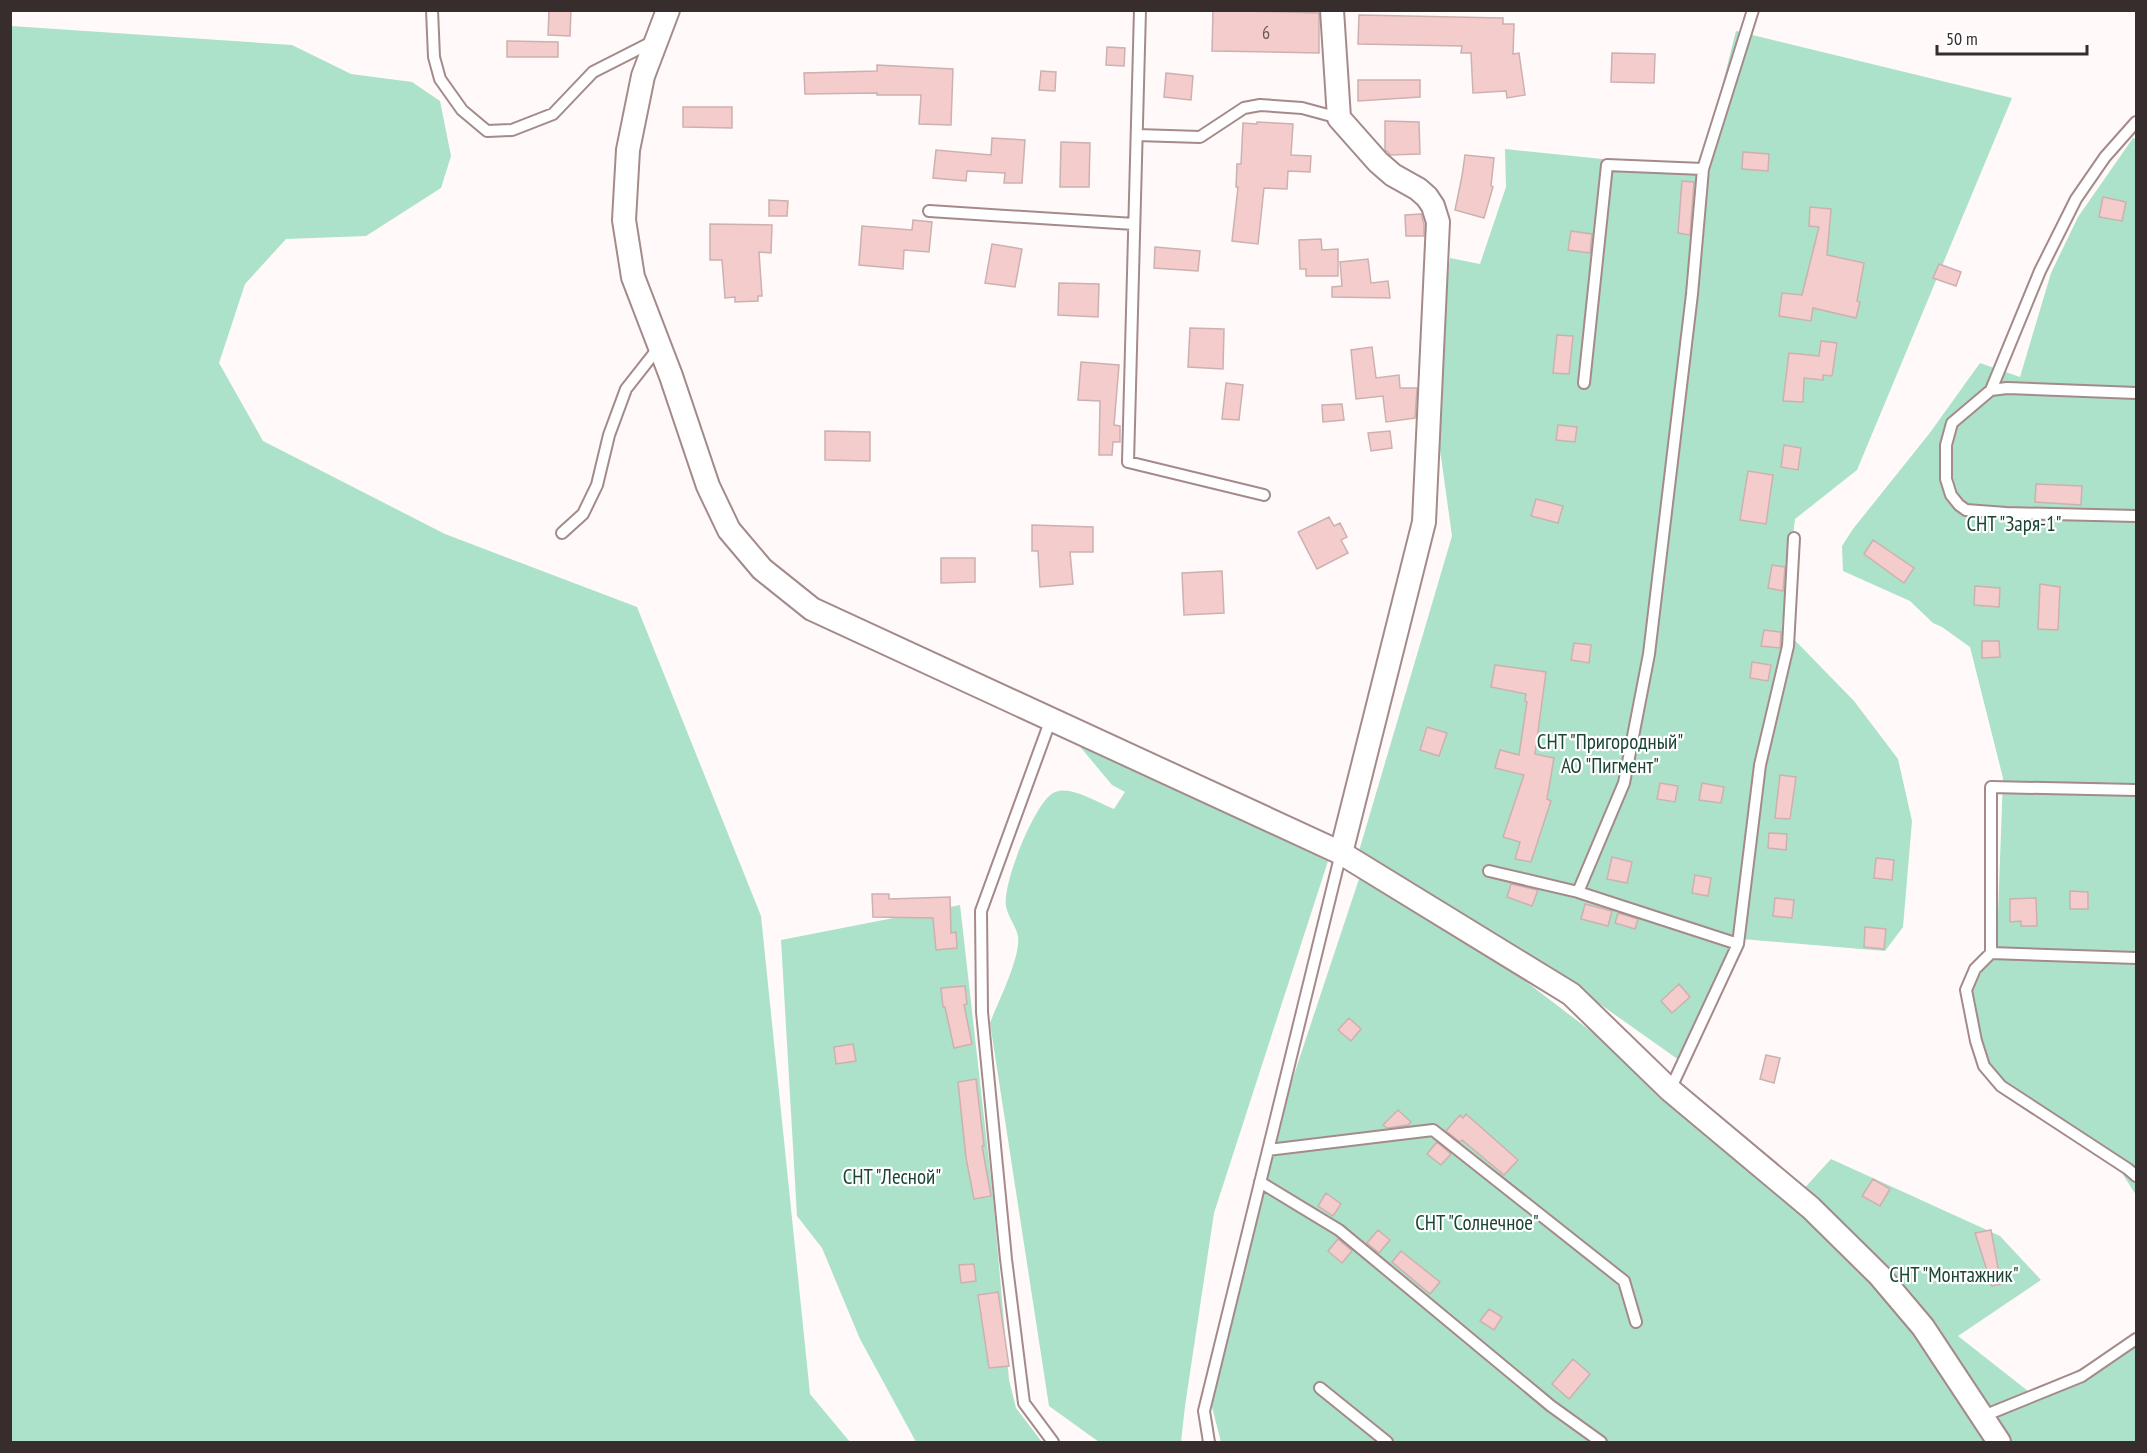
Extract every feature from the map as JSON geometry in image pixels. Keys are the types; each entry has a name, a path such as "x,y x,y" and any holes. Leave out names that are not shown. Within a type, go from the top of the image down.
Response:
{"street":[{"path":"668,10 643,76 628,150 624,220 633,277 708,486 729,530 762,569 812,609 1341,853 1571,994 1670,1090 1811,1208 1879,1275 1923,1327 1999,1443"},
{"path":"1332,10 1339,118 1378,162 1393,175 1418,189 1427,197 1433,206 1438,222 1424,522 1341,853"}],"lane":[{"path":"432,10 434,57 440,79 462,110 487,131 512,130 553,114 593,72 657,39"},
{"path":"1140,10 1128,462 1264,495"},
{"path":"1578,892 1624,783 1649,654 1692,294 1702,169 1753,10"},
{"path":"1137,135 1200,136 1244,108 1260,105 1302,108 1339,118"},
{"path":"2136,122 2105,157 2076,199 2040,271 1991,390 1952,423 1946,445 1946,479 1951,495 1966,510 2136,516"},
{"path":"1584,383 1607,165 1702,169"},
{"path":"928,211 1134,224"},
{"path":"562,533 583,514 597,485 609,435 626,389 660,347"},
{"path":"1991,390 2007,388 2136,393"},
{"path":"1670,1090 1738,944 1760,765 1788,646 1794,538"},
{"path":"1051,719 981,911 982,1012 1006,1259 1024,1403 1053,1443"},
{"path":"2136,790 1991,788 1991,953 1975,969 1966,990 1976,1041 1984,1066 2001,1086 2136,1176"},
{"path":"1209,1443 1204,1411 1341,853"},
{"path":"1489,871 1578,892 1738,944"},
{"path":"1991,953 2136,958"},
{"path":"1268,1150 1433,1130 1624,1281 1636,1322"},
{"path":"1260,1182 1339,1230 1551,1406 1601,1443"},
{"path":"1981,1417 2082,1376 2136,1339"},
{"path":"1320,1388 1387,1443"}],"green space":[{"path":"11,26 292,45 351,74 412,82 440,101 451,156 441,188 366,236 286,239 245,284 219,363 263,441 445,534 637,607 761,916 810,1394 850,1442 11,1442"},
{"name":"СНТ \"Пригородный\" АО \"Пигмент\"","path":"1736,31 2012,98 1857,470 1795,519 1782,627 1854,701 1898,759 1912,821 1903,927 1885,951 1742,939 1686,1065 1522,949 1359,851 1452,536 1436,421 1438,352 1450,258 1480,264 1506,187 1505,149 1701,169"},
{"name":"СНТ \"Заря-1\"","path":"2133,138 2136,139 2136,1195 2122,1173 1992,1085 1965,998 1997,942 2003,778 1970,647 1933,623 1910,601 1843,571 1842,546 1929,434 1980,363 2020,377 2051,273 2078,217"},
{"path":"1077,743 1328,861 1214,1213 1181,1442 1099,1442 1049,1406 990,1023 1013,967 1018,945 1017,932 1006,906 1009,880 1021,844 1038,810 1047,798 1061,790 1093,799 1114,809 1125,792 1112,785"},
{"name":"СНТ \"Солнечное\"","path":"1359,879 1516,974 1676,1096 1789,1205 1831,1159 2000,1236 2041,1280 1958,1336 2033,1395 2136,1337 2136,1442 1221,1442 1211,1403 1262,1171"},
{"name":"СНТ \"Лесной\"","path":"960,905 993,1197 1009,1380 1016,1408 1042,1442 916,1442 860,1339 822,1248 797,1216 781,940"}],"building":[{"path":"549,10 571,10 570,36 548,35"},
{"path":"1213,10 1319,13 1319,53 1212,51"},
{"path":"1359,15 1503,18 1503,24 1514,24 1513,54 1519,53 1525,95 1507,98 1506,91 1473,93 1471,53 1461,53 1462,46 1358,44"},
{"path":"507,41 558,42 558,57 507,57"},
{"path":"1107,47 1125,48 1124,66 1106,65"},
{"path":"1612,53 1655,54 1654,83 1611,82"},
{"path":"877,65 953,69 951,125 919,124 921,95 805,94 804,73 877,71"},
{"path":"1041,71 1056,72 1055,91 1039,90"},
{"path":"1166,73 1193,76 1191,100 1164,97"},
{"path":"1358,80 1420,80 1420,97 1358,101"},
{"path":"683,107 732,107 732,128 683,127"},
{"path":"1385,121 1419,122 1420,154 1390,155 1385,150"},
{"path":"1257,122 1293,124 1291,155 1311,156 1310,172 1288,171 1287,189 1264,188 1258,244 1232,241 1238,187 1236,187 1237,164 1241,164 1243,123 1257,124"},
{"path":"992,138 1025,140 1022,183 1004,183 1005,173 967,171 966,181 933,178 936,150 991,155"},
{"path":"1061,142 1090,143 1089,187 1060,187"},
{"path":"1743,152 1769,154 1768,171 1742,169"},
{"path":"1465,155 1494,158 1491,186 1493,187 1484,218 1455,210"},
{"path":"1682,181 1694,182 1690,235 1678,233"},
{"path":"2103,197 2126,202 2122,221 2099,217"},
{"path":"769,200 788,201 787,216 769,216"},
{"path":"1810,207 1831,209 1827,255 1864,263 1856,318 1813,308 1811,321 1779,316 1782,293 1802,295 1819,227 1809,226"},
{"path":"1421,214 1424,236 1406,236 1405,215"},
{"path":"913,220 932,222 929,252 904,250 903,269 859,265 862,226 912,230"},
{"path":"710,224 772,225 771,253 759,252 762,296 758,296 758,301 735,302 735,297 725,298 722,260 710,260"},
{"path":"1571,231 1592,234 1590,253 1568,250"},
{"path":"1321,239 1322,250 1338,249 1338,276 1306,276 1306,269 1300,269 1299,240"},
{"path":"992,244 1022,249 1015,287 985,283"},
{"path":"1155,247 1200,251 1198,271 1154,268"},
{"path":"1368,259 1371,283 1388,281 1390,298 1332,297 1332,287 1342,286 1340,262"},
{"path":"1939,264 1961,272 1956,286 1933,278"},
{"path":"1059,283 1099,284 1098,317 1058,315"},
{"path":"1190,328 1224,329 1223,369 1188,367"},
{"path":"1557,335 1573,336 1569,374 1553,373"},
{"path":"1821,341 1837,343 1832,376 1823,375 1823,380 1804,378 1803,402 1783,401 1789,353 1819,356"},
{"path":"1372,347 1376,378 1399,375 1400,388 1417,388 1415,418 1386,422 1383,396 1356,399 1351,350"},
{"path":"1081,362 1119,365 1114,425 1120,426 1120,442 1113,442 1112,455 1099,455 1100,401 1078,400"},
{"path":"1226,383 1243,385 1239,420 1222,419"},
{"path":"1342,404 1344,420 1323,422 1322,405"},
{"path":"1558,425 1577,427 1575,442 1556,440"},
{"path":"825,431 870,432 870,461 825,460"},
{"path":"1390,431 1392,448 1371,451 1368,433"},
{"path":"1784,445 1801,448 1798,470 1781,467"},
{"path":"1748,471 1773,475 1766,524 1740,520"},
{"path":"2036,484 2082,486 2081,505 2035,502"},
{"path":"1536,499 1563,506 1558,523 1531,516"},
{"path":"1329,517 1334,526 1340,523 1347,537 1341,540 1348,553 1317,569 1298,532"},
{"path":"1032,525 1093,527 1093,552 1070,552 1073,584 1040,587 1038,551 1032,551"},
{"path":"1873,540 1914,568 1904,583 1864,554"},
{"path":"941,558 975,558 975,582 941,583"},
{"path":"1772,565 1785,567 1783,591 1768,588"},
{"path":"1222,571 1224,613 1184,615 1182,573"},
{"path":"2040,584 2060,587 2058,630 2038,629"},
{"path":"1975,586 2000,588 1999,607 1974,605"},
{"path":"1764,630 1781,632 1780,648 1761,646"},
{"path":"1982,641 1999,641 2000,657 1982,658"},
{"path":"1574,643 1591,645 1589,663 1571,660"},
{"path":"1752,662 1771,665 1768,681 1750,678"},
{"path":"1495,665 1546,672 1535,754 1554,758 1547,799 1551,801 1531,862 1515,859 1520,842 1503,837 1524,775 1495,768 1500,750 1519,755 1527,702 1525,701 1526,694 1491,687"},
{"path":"1427,727 1447,733 1439,756 1420,750"},
{"path":"1780,775 1796,777 1790,819 1775,818"},
{"path":"1660,783 1678,786 1675,802 1657,799"},
{"path":"1702,783 1724,787 1721,803 1699,800"},
{"path":"1769,833 1787,834 1786,850 1768,848"},
{"path":"1612,857 1632,862 1627,883 1607,879"},
{"path":"1876,858 1894,860 1892,880 1874,878"},
{"path":"1695,875 1711,878 1708,896 1692,893"},
{"path":"1511,884 1538,890 1532,906 1507,897"},
{"path":"2070,891 2088,892 2088,909 2070,909"},
{"path":"872,894 889,894 889,899 950,897 951,933 956,932 957,948 936,950 933,918 873,917"},
{"path":"1775,898 1794,900 1792,918 1773,916"},
{"path":"2036,898 2037,926 2021,926 2021,921 2010,922 2010,899"},
{"path":"1585,904 1612,911 1608,926 1581,919"},
{"path":"1618,913 1638,919 1635,929 1615,923"},
{"path":"1865,927 1886,929 1884,949 1864,947"},
{"path":"1679,984 1690,997 1672,1013 1661,1001"},
{"path":"965,986 967,1004 964,1005 972,1044 954,1048 945,1007 943,1007 941,988"},
{"path":"1349,1018 1361,1029 1351,1041 1338,1030"},
{"path":"853,1044 856,1061 836,1064 834,1047"},
{"path":"1766,1055 1780,1058 1774,1083 1760,1079"},
{"path":"976,1079 984,1146 982,1146 991,1196 974,1199 966,1158 958,1082"},
{"path":"1398,1110 1411,1122 1408,1125 1387,1128 1383,1125"},
{"path":"1466,1114 1518,1160 1504,1175 1462,1140 1460,1142 1446,1131 1460,1115 1463,1118"},
{"path":"1437,1142 1451,1154 1441,1165 1427,1154"},
{"path":"1873,1179 1890,1189 1880,1206 1862,1196"},
{"path":"1326,1193 1341,1204 1333,1216 1318,1206"},
{"path":"1378,1230 1390,1240 1379,1253 1367,1243"},
{"path":"1991,1230 2001,1284 1992,1286 1975,1233"},
{"path":"1338,1239 1352,1251 1342,1263 1328,1251"},
{"path":"1401,1251 1440,1282 1430,1294 1392,1262"},
{"path":"974,1264 976,1281 961,1283 959,1265"},
{"path":"998,1292 1009,1366 989,1368 978,1295"},
{"path":"1489,1309 1502,1317 1494,1330 1480,1321"},
{"path":"1573,1359 1590,1374 1569,1399 1552,1384"}],"park label":[{"name":"СНТ \"Монтажник\"","path":"1954,1274"}]}
